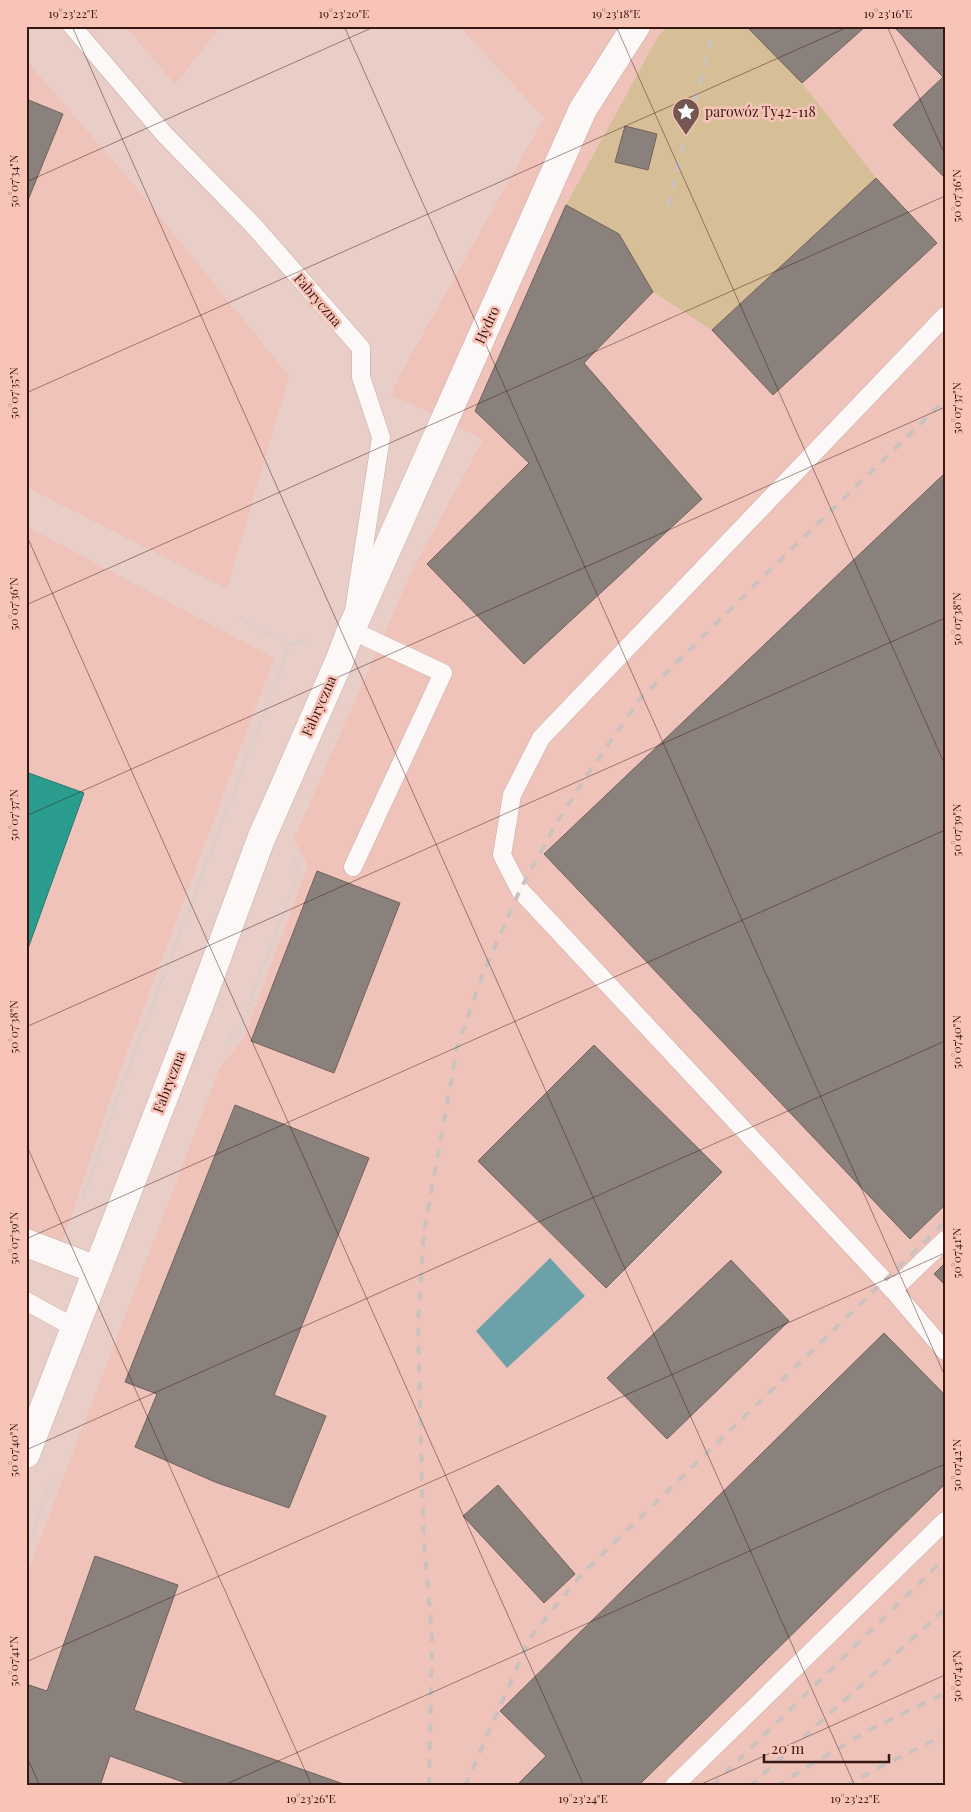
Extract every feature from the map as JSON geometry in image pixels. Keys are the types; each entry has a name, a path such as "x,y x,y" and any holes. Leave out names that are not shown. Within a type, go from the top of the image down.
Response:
{"street":[{"name":"Hydro","path":"351,630 583,109 636,26"},
{"name":"Fabryczna","path":"26,1454 197,1012 261,839 351,630"},
{"path":"26,1243 97,1270"}],"lane":[{"name":"Fabryczna","path":"72,26 165,135 253,225 362,348 361,377 381,437 351,630"},
{"path":"945,316 541,738 512,795 502,855 520,890 893,1290 945,1351"},
{"path":"351,630 443,673 353,866"},
{"path":"893,1290 945,1240"},
{"path":"26,1301 75,1328"},
{"path":"674,1786 945,1521"}],"path":[{"path":"240,618 290,644 351,630"},
{"path":"82,1201 117,1098 290,644"}],"shaded area":[{"path":"125,26 221,26 175,84"},
{"path":"459,26 945,26 945,1786 26,1786 26,1576 220,1067 243,1040 308,866 294,839 413,569 483,440 419,407 391,396 400,375 544,118"},
{"path":"668,26 746,26 802,83 876,178 712,330 653,292 619,234 566,205 659,35"},
{"path":"26,60 140,192 289,376 227,589 26,487"},
{"path":"26,526 274,658 113,1090 62,1243 26,1230"}],"water":[{"path":"550,1258 585,1296 507,1368 476,1331"}],"building: Szkoły":[{"path":"26,772 84,793 26,954"}],"building: Przemysł":[{"path":"746,26 866,26 802,83"},
{"path":"893,26 945,26 945,178 893,125 943,77"},
{"path":"26,99 63,114 26,205"},
{"path":"625,126 657,134 648,170 615,162"},
{"path":"876,178 937,243 773,395 712,330"},
{"path":"566,205 619,234 653,292 584,363 702,499 524,664 427,564 529,463 475,411"},
{"path":"945,473 945,1205 910,1239 544,854"},
{"path":"317,871 400,903 334,1073 251,1041"},
{"path":"594,1045 722,1172 606,1288 478,1161"},
{"path":"235,1105 369,1158 274,1395 326,1416 289,1508 215,1482 135,1447 157,1394 125,1382"},
{"path":"731,1260 789,1321 667,1439 607,1378"},
{"path":"945,1263 945,1285 934,1274"},
{"path":"884,1333 945,1395 945,1484 638,1786 516,1786 546,1756 500,1711"},
{"path":"498,1485 575,1574 544,1603 463,1516"},
{"path":"95,1556 178,1585 134,1710 349,1786 194,1786 110,1756 100,1786 26,1786 26,1684 47,1691"}],"railway":[{"path":"668,206 711,39"},
{"path":"429,1786 432,1639 423,1525 418,1323 424,1232 457,1048 484,971 520,890 557,822 595,763 640,699 945,400"},
{"path":"465,1786 530,1638 582,1574 945,1222"},
{"path":"712,1786 945,1558"},
{"path":"750,1786 945,1609"},
{"path":"776,1786 869,1730 945,1693"},
{"path":"846,1786 945,1735"}],"place":[{"name":"parowóz Ty42-118","path":"686,136"}]}
